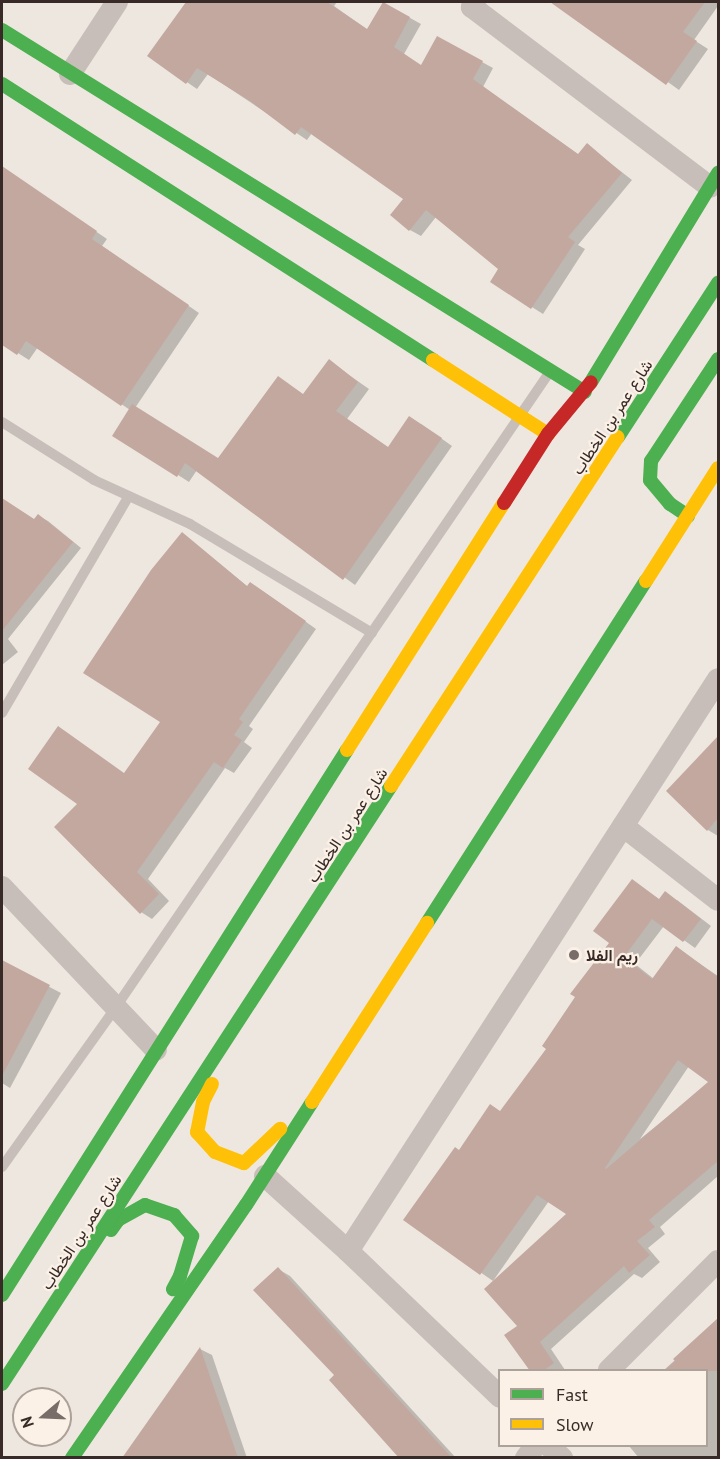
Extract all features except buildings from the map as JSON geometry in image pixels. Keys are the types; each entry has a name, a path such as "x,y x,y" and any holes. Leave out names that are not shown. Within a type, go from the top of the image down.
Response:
{"main road":[{"path":"2,30 585,392"},
{"path":"2,84 548,435"},
{"path":"2,1294 548,435 585,392 714,180"},
{"name":"شارع عمر بن الخطاب","path":"2,1384 718,283"},
{"path":"688,516 670,504 650,480 651,461 718,359"},
{"path":"72,1458 265,1176 718,468"},
{"path":"266,979 203,1102 197,1132 215,1152 244,1163 269,1143 365,1020"},
{"path":"24,1349 118,1220 145,1205 174,1215 192,1236 180,1275 118,1391"}],"street":[{"path":"70,74 117,2"},
{"path":"476,2 472,8 714,180"},
{"path":"348,1251 718,679"},
{"path":"623,826 718,900"},
{"path":"2,887 156,1050"},
{"path":"265,1176 348,1251 498,1395"},
{"path":"611,1369 718,1261"},
{"path":"550,1447 562,1458"}],"lane":[{"path":"2,1167 116,1007 551,370"},
{"path":"2,422 94,480 190,524 372,633"},
{"path":"2,713 129,496"}],"traffic: fast":[{"path":"2,30 585,392"},
{"path":"2,84 433,360"},
{"path":"591,382 718,173"},
{"path":"618,437 718,283"},
{"path":"688,516 670,504 650,480 651,461 718,359"},
{"path":"427,923 646,581"},
{"path":"2,1295 347,750"},
{"path":"2,1384 391,786"},
{"path":"72,1458 246,1205 312,1102"},
{"path":"111,1230 118,1220 145,1205 174,1215 192,1236 180,1276 173,1289"}],"traffic: slow":[{"path":"433,360 548,434"},
{"path":"391,786 618,437"},
{"path":"646,581 718,468"},
{"path":"347,750 504,503"},
{"path":"312,1102 427,923"},
{"path":"212,1084 203,1102 197,1132 215,1152 244,1163 280,1129"}],"traffic: jam":[{"path":"504,503 548,434 591,382"}],"place":[{"name":"ريم الفلا","path":"574,955"}]}
